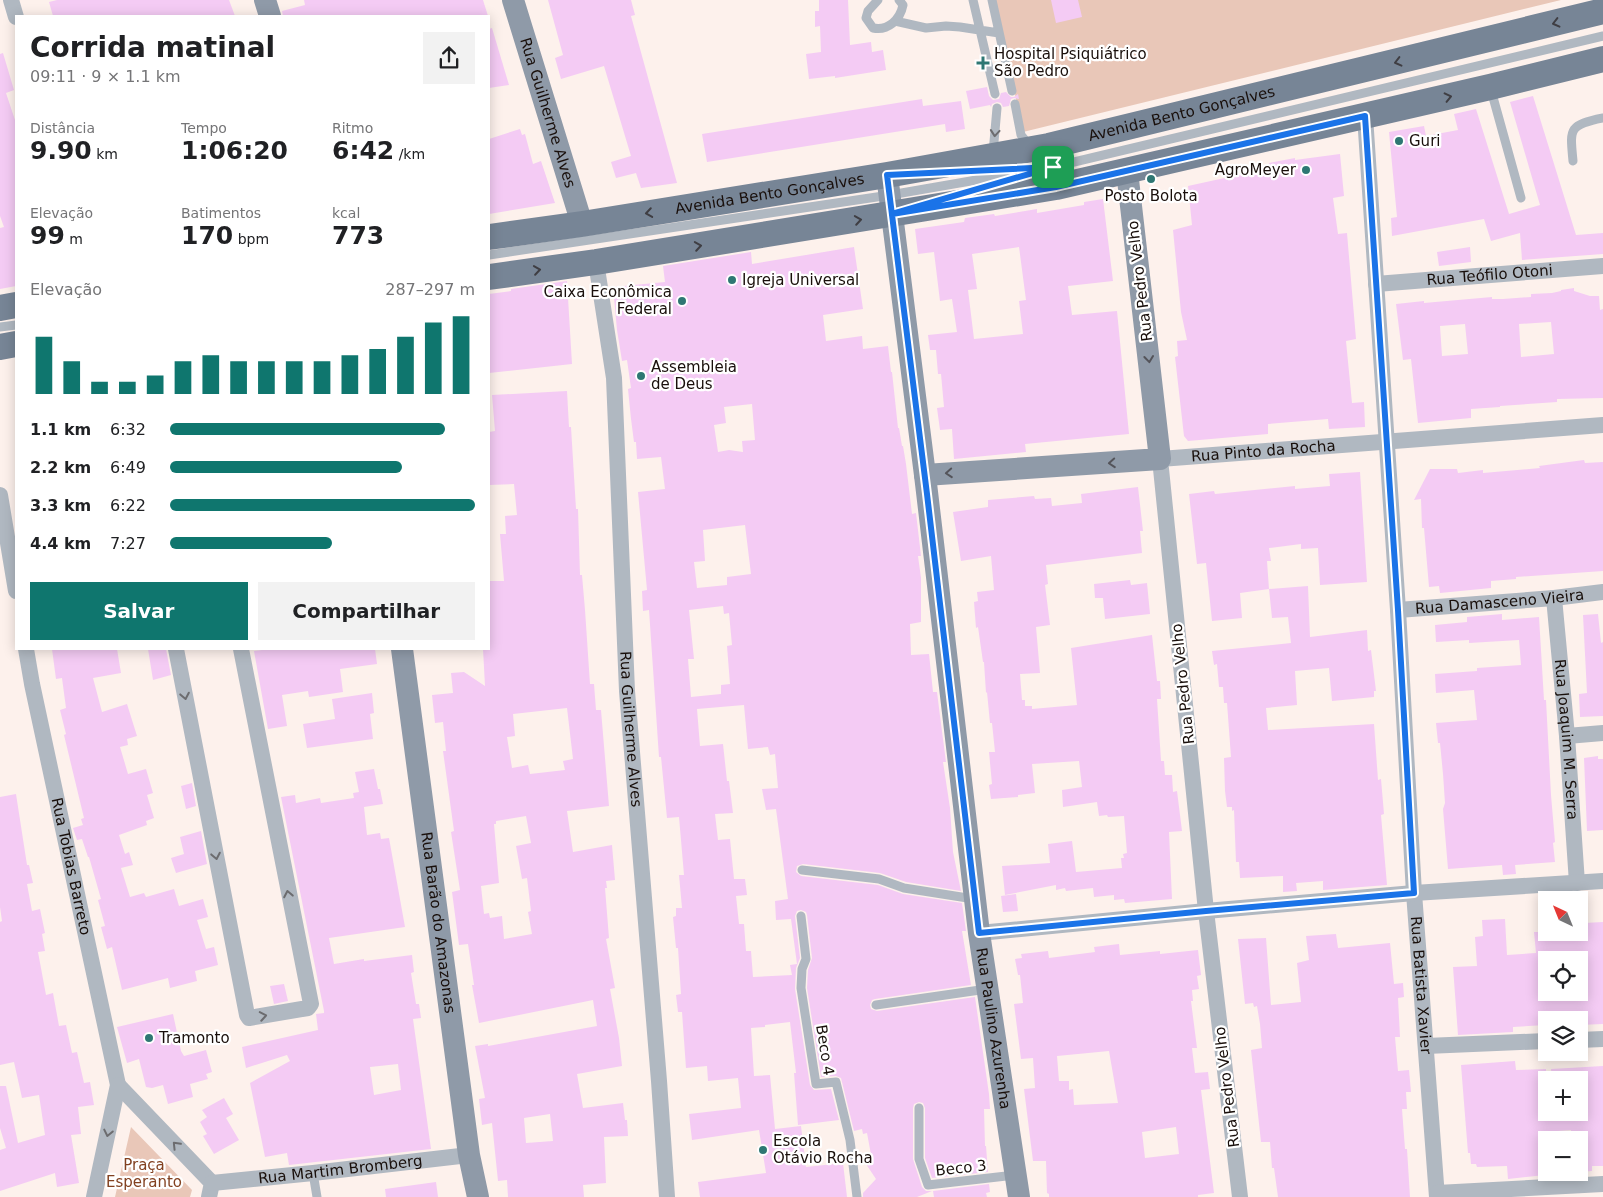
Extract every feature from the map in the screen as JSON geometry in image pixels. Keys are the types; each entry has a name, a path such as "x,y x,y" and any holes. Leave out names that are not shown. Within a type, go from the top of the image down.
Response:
{"main road":[{"name":"Avenida Bento Gonçalves","path":"490,277 596,262 890,195 993,157 1237,102 1603,11"},
{"name":"Avenida Bento Gonçalves","path":"490,237 582,224 890,195 1056,187 1490,87 1603,59"},
{"path":"0,308 15,305"},
{"path":"0,347 15,344"}],"street":[{"path":"11,0 15,15"},
{"path":"265,0 270,15"},
{"name":"Rua Guilherme Alves","path":"513,0 582,224"},
{"name":"Rua Batista Xavier","path":"1365,116 1398,610 1414,893 1437,1195"},
{"name":"Rua Pedro Velho","path":"1127,171 1160,460 1206,911 1240,1197"},
{"name":"Rua Paulino Azurenha","path":"890,195 979,933 1017,1186"},
{"name":"Rua Guilherme Alves","path":"596,262 614,378 627,690 659,1072 667,1197"},
{"name":"Rua Teófilo Otoni","path":"1376,284 1603,266"},
{"name":"Rua Pinto da Rocha","path":"925,475 1160,460 1603,425"},
{"path":"0,495 15,585"},
{"name":"Rua Damasceno Vieira","path":"1398,610 1554,598 1603,592"},
{"name":"Rua Joaquim M. Serra","path":"1554,598 1578,883"},
{"name":"Rua Tobias Barreto","path":"26,650 118,1085 94,1197"},
{"path":"176,650 249,1018 308,1008 311,1004 241,650"},
{"name":"Rua Barão do Amazonas","path":"402,650 469,1155 478,1197"},
{"path":"1567,736 1603,733"},
{"path":"979,933 1414,893 1603,881"},
{"path":"1588,1040 1603,1039"},
{"path":"1426,1046 1538,1041"},
{"path":"118,1085 210,1190"},
{"name":"Rua Martim Bromberg","path":"210,1190 313,1173 469,1155"},
{"path":"1437,1195 1603,1184"}],"lane":[{"path":"878,0 868,11 866,18 873,28 881,30 895,21 902,12 903,6 900,0"},
{"path":"973,0 995,91 1011,87 992,0"},
{"path":"895,21 926,28 946,26 999,33"},
{"path":"977,189 1053,167 1603,36"},
{"path":"1490,87 1521,198"},
{"path":"1015,104 1021,135 1032,149"},
{"path":"993,157 997,108"},
{"path":"1573,162 1570,136 1575,127 1586,121 1603,118"},
{"path":"965,172 1053,167"},
{"path":"490,255 890,195 1053,167"},
{"path":"890,195 955,172"},
{"path":"890,195 968,192"},
{"path":"0,327 15,324"},
{"path":"802,870 879,879 904,888 975,899"},
{"name":"Beco 4","path":"800,916 806,959 802,969 801,988 816,1084 836,1082 850,1140 857,1197"},
{"path":"876,1005 988,989"},
{"name":"Beco 3","path":"919,1108 919,1159 928,1185 1017,1186"},
{"path":"313,1173 318,1197"}],"green space":[{"path":"995,0 1561,0 1023,132"},
{"name":"Praça Esperanto","path":"131,1127 192,1190 190,1197 115,1197"}],"building":[{"path":"57,0 229,0 235,15 53,15 49,2"},
{"path":"304,0 483,0 488,15 283,15 282,11 305,5"},
{"path":"548,0 631,0 635,15 631,16 677,183 641,188 636,173 616,178 611,162 631,156 604,66 561,79 555,58 563,55"},
{"path":"819,0 848,0 850,45 871,42 872,52 883,50 886,70 835,78 835,76 809,79 806,54 821,52 820,26 815,27 815,11 819,11"},
{"path":"1051,0 1078,0 1082,17 1056,23"},
{"path":"492,28 509,85 490,88 490,29"},
{"path":"3,53 14,90 6,93 15,120 15,286 0,289 0,228 4,227 0,216 0,54"},
{"path":"987,87 989,96 993,100 999,99 1001,93 1006,92 1011,97 1018,94 1019,99 1011,99 1009,106 1003,107 1001,103 997,102 992,104 991,107 990,105 970,109 966,91"},
{"path":"1533,96 1576,235 1603,233 1603,254 1522,260 1520,233 1491,241 1484,219 1392,236 1391,218 1397,217 1389,132 1424,126 1426,136 1458,130 1454,114 1476,109 1509,214 1540,205 1510,102"},
{"path":"922,99 923,106 961,101 965,129 946,132 945,124 707,162 702,134"},
{"path":"520,129 522,135 525,134 533,164 541,161 555,203 490,214 490,139"},
{"path":"1340,154 1344,196 1333,198 1338,234 1347,233 1356,339 1346,341 1352,403 1364,402 1365,427 1329,429 1328,419 1268,424 1268,434 1188,441 1184,436 1175,357 1178,356 1177,341 1187,340 1181,312 1173,230 1192,225 1188,186 1270,168 1269,163 1295,158 1295,160"},
{"path":"1103,199 1113,281 1068,286 1072,315 1117,311 1129,434 1025,444 1026,452 954,459 952,429 940,430 937,408 944,407 941,374 938,374 936,350 930,350 928,335 957,332 952,299 940,301 934,252 918,254 915,229 964,222 965,218 994,214 995,216 1037,209 1037,213 1084,205 1084,202","holes":["1019,247 1026,300 1019,301 1023,334 974,339 968,290 977,289 972,254"]},
{"path":"854,247 863,309 823,315 826,341 862,336 863,349 888,346 898,428 906,464 912,514 916,513 921,556 918,556 921,578 921,622 910,624 911,655 929,654 933,692 937,692 946,762 943,762 950,808 953,852 961,891 906,882 880,873 803,864 797,866 796,872 801,876 878,885 903,894 962,903 966,931 962,931 971,985 875,999 872,1000 870,1005 871,1009 877,1011 975,997 989,1094 990,1109 984,1109 988,1172 932,1178 925,1158 925,1108 923,1103 919,1102 914,1104 913,1108 913,1159 922,1187 926,1191 932,1191 917,1197 863,1197 863,1193 876,1179 866,1164 872,1160 867,1133 863,1134 862,1129 854,1131 841,1078 836,1076 821,1077 807,988 808,970 812,958 807,915 806,912 801,910 797,911 795,916 800,958 796,968 795,989 810,1085 814,1090 831,1089 839,1120 798,1125 794,1073 796,1073 790,1022 751,1028 754,1076 770,1075 775,1129 801,1126 806,1167 843,1163 847,1197 700,1197 698,1182 766,1173 759,1130 692,1140 689,1114 741,1108 738,1078 708,1081 707,1066 686,1068 682,1012 678,1012 676,995 681,994 678,948 676,948 673,917 676,916 676,908 682,908 679,875 684,875 679,817 667,818 661,757 659,757 649,610 643,611 642,591 647,590 638,492 665,489 661,457 637,459 628,389 631,388 627,360 622,361 613,287 665,282 663,266 751,252 752,264","holes":["752,404 755,440 742,441 743,452 729,450 718,452 714,425 726,423 724,407","745,525 751,574 727,577 727,585 697,588 694,562 705,561 703,530","723,606 724,614 729,613 732,645 727,646 730,684 721,685 721,694 691,697 688,659 694,659 689,610","744,705 748,749 768,747 770,755 775,754 778,788 762,789 766,810 776,809 788,899 775,901 776,920 791,919 797,964 790,965 792,975 753,977 751,951 746,951 744,924 739,924 736,896 747,895 745,879 734,879 730,839 718,840 715,814 733,813 723,744 700,746 697,709"]},
{"path":"1470,247 1471,262 1439,266 1437,252"},
{"path":"567,281 572,364 490,373 490,294 511,291 511,289"},
{"path":"1574,288 1574,291 1590,296 1599,296 1600,310 1603,309 1603,398 1557,399 1557,402 1471,409 1471,418 1418,423 1411,359 1403,360 1396,304 1492,297 1492,299 1503,299 1531,297 1531,294 1552,293","holes":["1551,322 1554,354 1521,357 1519,324","1465,324 1468,354 1442,356 1440,326"]},
{"path":"567,391 576,509 578,509 580,575 582,575 590,684 594,684 596,710 601,710 609,806 567,811 573,852 612,845 615,880 606,881 609,938 606,939 615,988 610,989 622,1066 577,1074 583,1108 623,1103 628,1136 604,1137 606,1183 583,1185 584,1197 508,1197 507,1180 498,1181 492,1123 482,1125 479,1099 485,1098 475,1046 488,1044 488,1046 597,1026 593,1000 479,1023 472,985 474,985 468,944 459,945 452,892 460,890 451,832 454,831 443,751 446,751 443,722 435,723 432,695 453,693 451,673 464,672 485,686 483,650 490,650 490,581 504,581 500,534 506,534 505,516 517,515 514,484 490,485 490,432 495,431 492,395","holes":["567,708 573,759 563,761 565,770 530,774 528,765 512,768 507,737 515,736 513,714","526,816 531,843 516,846 522,879 527,878 531,911 528,912 532,934 504,939 502,916 490,918 489,913 484,914 481,886 499,883 494,824 496,824 496,821","550,1114 553,1141 526,1143 524,1118"]},
{"path":"1584,460 1585,463 1603,462 1603,571 1516,577 1516,579 1491,581 1491,588 1440,593 1439,586 1429,587 1424,528 1422,528 1421,499 1414,500 1430,469 1457,469 1458,473 1483,470 1483,473 1540,468 1539,466"},
{"path":"1360,472 1367,582 1320,585 1318,548 1301,549 1301,544 1269,548 1271,561 1267,561 1269,589 1240,593 1242,618 1212,621 1206,563 1197,564 1189,494 1214,491 1215,494 1295,486 1295,489 1330,486 1329,474"},
{"path":"1138,487 1143,531 1140,531 1142,553 1046,565 1048,584 1045,585 1050,625 1036,627 1040,673 1020,674 1022,700 1025,700 1025,706 1032,706 1032,709 1077,705 1071,648 1152,635 1157,681 1160,681 1161,699 1157,699 1161,761 1164,761 1165,775 1172,775 1173,792 1177,791 1182,831 1169,832 1172,899 1125,903 1124,899 1114,900 1114,895 1094,897 1093,888 1066,891 1065,888 1056,890 1056,885 1005,895 1002,866 1050,863 1048,844 1072,841 1076,872 1122,868 1121,858 1124,858 1123,854 1127,853 1124,816 1099,816 1097,802 1063,807 1062,790 1082,787 1079,761 1032,764 1035,793 1018,795 1018,797 991,799 989,785 992,784 989,752 995,752 986,693 984,662 978,627 976,628 974,602 978,601 977,592 994,590 991,556 961,561 953,512 988,507 988,500 1034,496 1035,499 1051,498 1052,506 1082,503 1081,494"},
{"path":"1130,580 1131,585 1147,583 1150,614 1105,619 1103,598 1095,598 1094,584"},
{"path":"1308,586 1310,637 1367,630 1368,651 1371,650 1376,691 1374,691 1374,697 1332,701 1329,668 1295,671 1297,705 1266,708 1268,730 1374,724 1378,780 1381,779 1384,814 1381,815 1387,885 1323,890 1323,881 1296,883 1297,891 1283,892 1283,876 1240,878 1239,862 1236,862 1234,810 1232,811 1232,807 1227,807 1225,791 1224,758 1231,757 1227,703 1224,703 1223,687 1219,687 1217,664 1214,665 1212,651 1291,643 1288,617 1272,618 1269,589"},
{"path":"1502,614 1502,620 1539,617 1555,842 1553,843 1555,862 1515,865 1516,874 1503,875 1502,865 1448,869 1443,809 1445,803 1443,774 1436,723 1477,720 1474,690 1436,693 1435,674 1477,671 1477,668 1521,665 1519,640 1469,643 1469,640 1436,642 1435,625 1467,622 1467,617"},
{"path":"1598,614 1601,643 1603,642 1603,716 1580,717 1579,694 1587,693 1583,615"},
{"path":"52,650 117,650 121,673 93,678 102,712 127,704 137,736 127,739 128,745 120,747 128,774 146,769 153,793 147,795 154,818 146,821 147,825 119,835 125,854 129,852 133,865 121,868 130,897 144,893 146,897 174,889 179,906 203,899 208,917 197,920 206,949 214,947 218,965 195,971 197,981 170,988 168,978 122,990 112,947 107,949 101,927 105,926 98,900 101,899 89,857 82,839 77,840 73,828 83,825 81,819 84,818 64,735 66,734 60,710 66,708 62,678 56,679"},
{"path":"148,650 166,650 171,675 153,680"},
{"path":"375,650 377,664 340,669 343,692 309,697 308,691 282,695 287,726 268,729 254,651"},
{"path":"372,693 374,713 370,714 373,739 307,748 303,724 335,719 332,699"},
{"path":"1598,756 1598,759 1603,759 1603,830 1587,831 1584,758"},
{"path":"374,769 383,804 364,807 367,835 380,833 381,839 389,838 405,927 329,938 334,964 364,959 364,961 412,955 414,972 411,973 416,1004 419,1004 421,1018 413,1019 431,1149 289,1165 287,1153 265,1157 250,1083 290,1061 287,1055 246,1068 242,1047 318,1030 316,1014 324,1013 281,797 295,795 296,803 320,798 321,803 354,798 353,793 359,792 355,772","holes":["398,1064 401,1090 374,1095 370,1067"]},
{"path":"192,783 196,806 186,809 181,786"},
{"path":"16,794 27,865 29,865 33,883 27,884 32,911 40,909 45,933 42,934 45,951 38,952 46,995 53,993 59,1026 66,1025 72,1053 77,1052 84,1083 90,1082 94,1105 78,1107 81,1134 71,1135 79,1183 57,1187 55,1173 0,1191 0,1150 6,1148 0,1128 0,1086 6,1086 18,1143 45,1135 39,1095 22,1098 14,1062 0,1065 0,922 2,921 0,907 0,797"},
{"path":"201,831 207,864 176,873 171,858 184,854 180,837"},
{"path":"1016,894 1018,911 1003,912 1001,896"},
{"path":"1505,919 1507,955 1536,953 1534,932 1538,932 1538,941 1588,941 1588,923 1603,922 1603,1024 1588,1025 1588,1011 1538,1011 1538,1025 1513,1027 1513,1032 1458,1035 1453,967 1477,966 1475,937 1483,936 1482,920"},
{"path":"1336,934 1338,948 1390,943 1394,984 1403,983 1404,997 1398,998 1400,1037 1395,1037 1398,1071 1409,1070 1411,1092 1406,1092 1407,1109 1402,1109 1410,1197 1278,1197 1274,1168 1272,1168 1270,1142 1261,1142 1251,1050 1262,1048 1260,1024 1257,1006 1254,1007 1253,1003 1245,1004 1238,939 1266,938 1271,1005 1301,1002 1297,963 1309,960 1306,936"},
{"path":"1119,944 1120,955 1160,951 1160,954 1198,950 1201,975 1197,976 1199,989 1192,990 1193,1001 1191,1001 1197,1048 1192,1048 1195,1073 1208,1072 1210,1089 1201,1090 1214,1193 1198,1195 1198,1197 1049,1197 1047,1193 1046,1161 1033,1161 1024,1089 1035,1088 1033,1058 1021,1059 1014,1004 1023,1003 1020,975 1018,975 1015,959 1022,958 1021,954 1048,951 1049,958 1095,952 1094,947","holes":["1109,1051 1118,1103 1074,1105 1073,1089 1069,1090 1069,1081 1059,1081 1057,1056","1176,1127 1179,1154 1145,1158 1142,1132"]},
{"path":"284,984 288,1001 274,1004 270,986"},
{"path":"173,1014 181,1051 184,1056 206,1050 212,1072 206,1074 208,1079 190,1084 193,1097 168,1104 163,1085 152,1088 146,1087 139,1059 127,1063 117,1027"},
{"path":"1515,1061 1516,1070 1546,1069 1546,1071 1538,1071 1538,1121 1588,1121 1588,1071 1551,1071 1551,1069 1603,1066 1603,1166 1592,1166 1592,1171 1588,1171 1588,1131 1571,1130 1538,1131 1538,1176 1508,1179 1507,1166 1477,1167 1476,1164 1471,1164 1470,1153 1468,1153 1461,1065"},
{"path":"224,1098 233,1114 226,1118 239,1140 214,1154 203,1136 207,1134 200,1122 207,1117 202,1110"},
{"path":"436,1182 438,1197 386,1197 385,1189"},
{"path":"989,1184 990,1192 986,1193 987,1197 934,1197 933,1191"}],"place":[{"name":"Hospital Psiquiátrico São Pedro","path":"983,63"},
{"name":"Guri","path":"1399,141"},
{"name":"AgroMeyer","path":"1306,170"},
{"name":"Posto Bolota","path":"1151,179"},
{"name":"Igreja Universal","path":"732,280"},
{"name":"Caixa Econômica Federal","path":"682,301"},
{"name":"Assembleia de Deus","path":"641,376"},
{"name":"Tramonto","path":"149,1038"},
{"name":"Escola Otávio Rocha","path":"763,1150"}],"route":[{"path":"1365,116 1398,610 1414,893 979,933 887,175 1053,167 892,214 1056,187 1365,116"}]}
